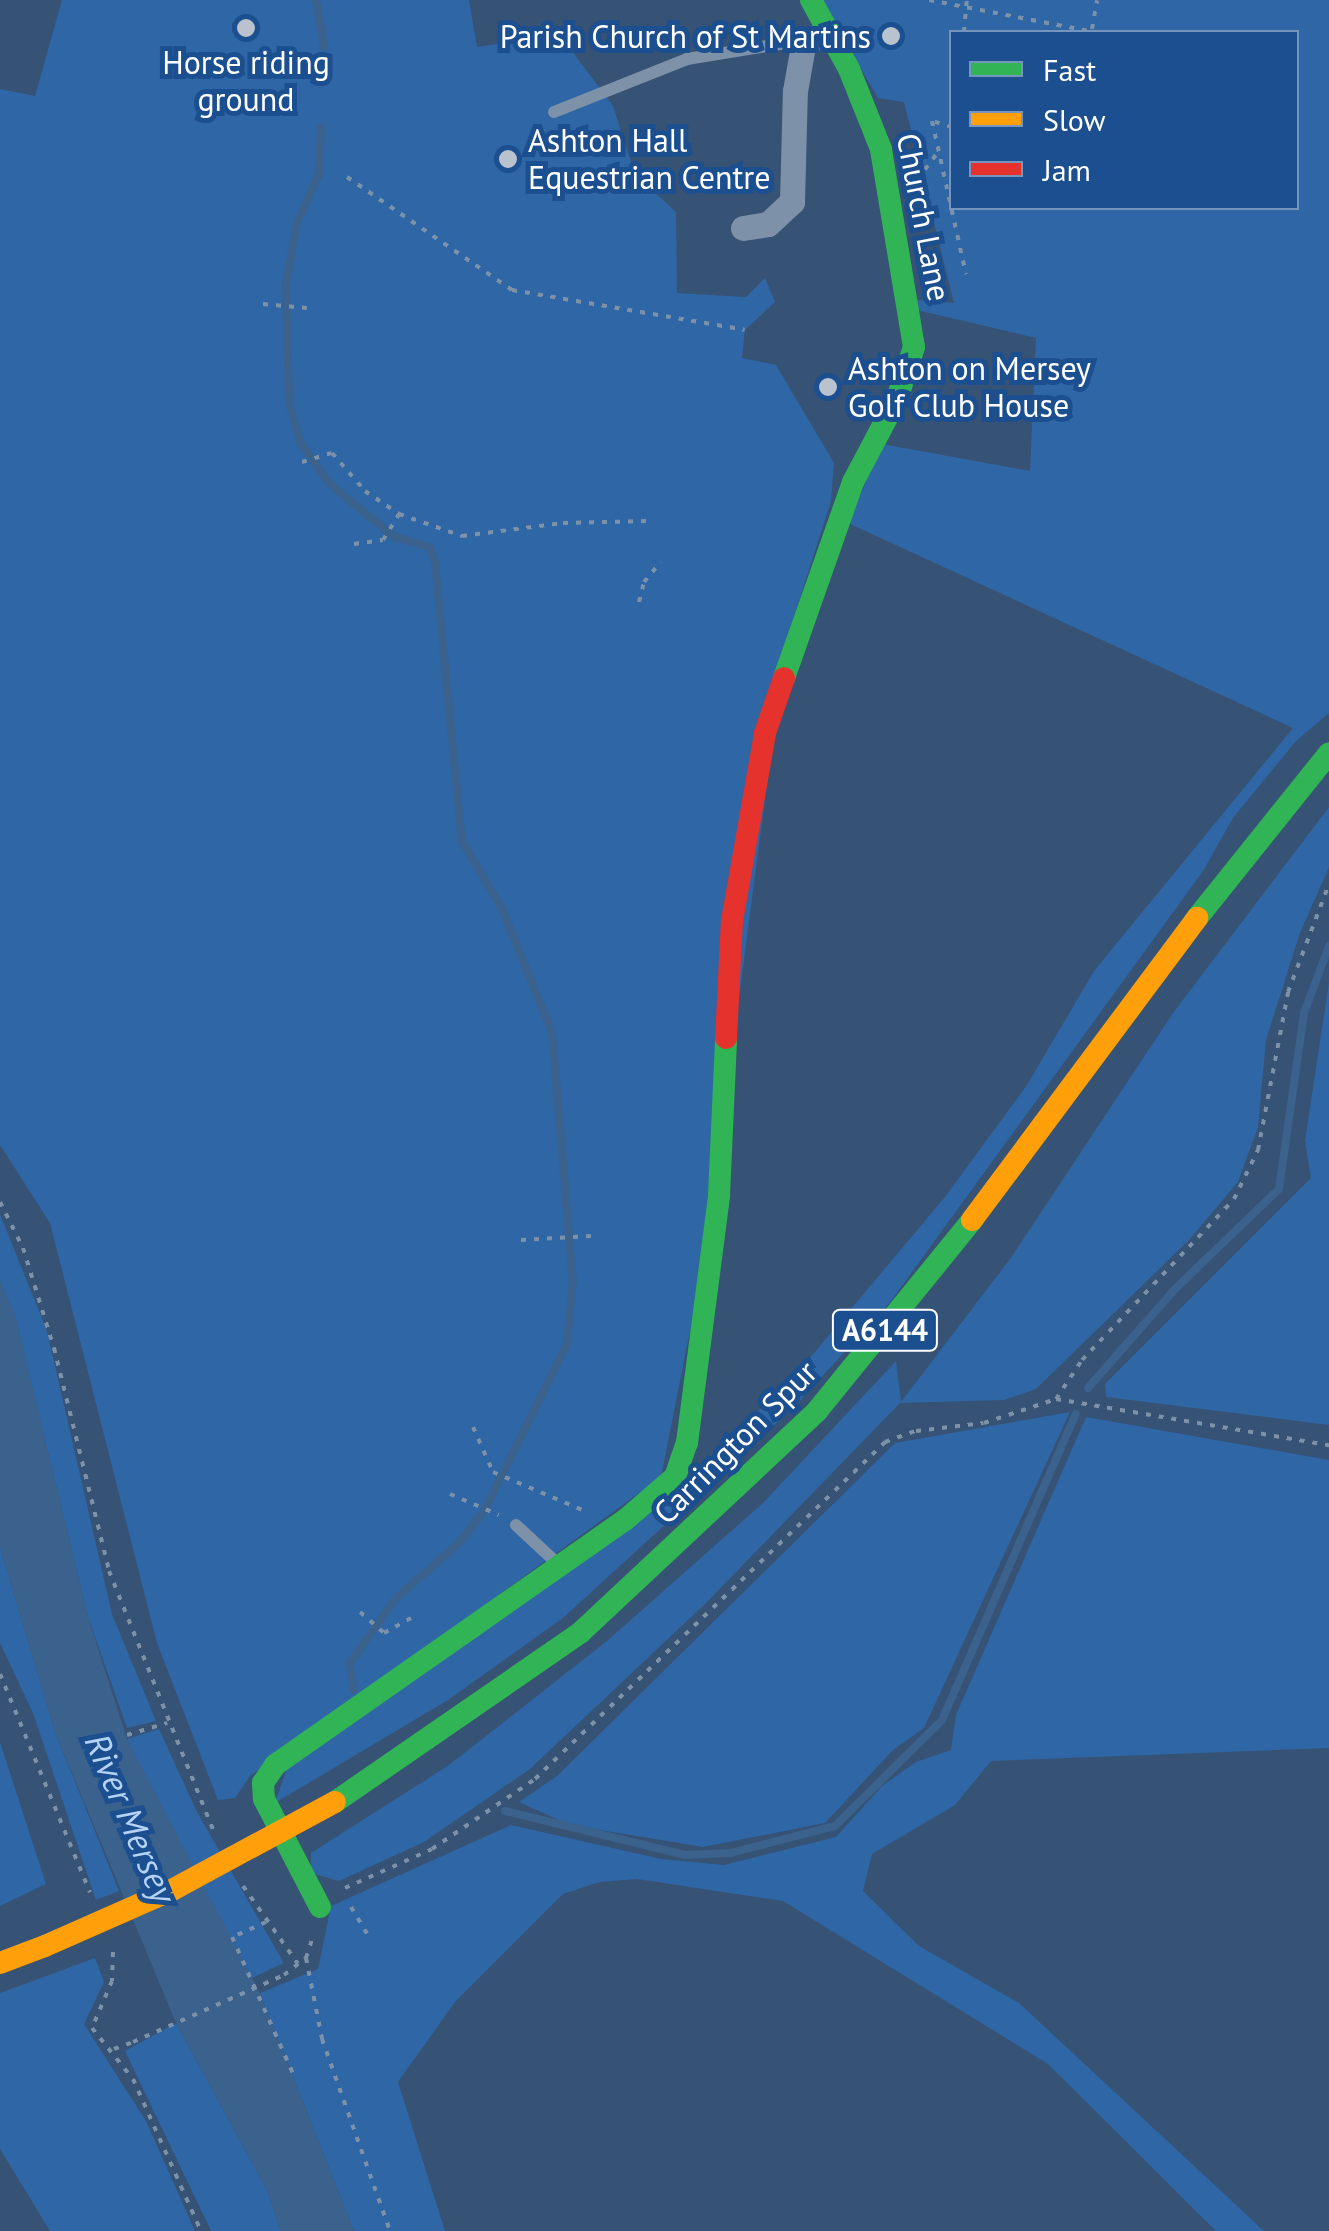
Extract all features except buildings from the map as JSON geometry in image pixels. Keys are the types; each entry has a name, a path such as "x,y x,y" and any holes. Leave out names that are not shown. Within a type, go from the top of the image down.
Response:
{"street":[{"name":"Church Lane","path":"320,1908 271,1818 262,1790 268,1775 666,1486 687,1443 719,1195 722,1051 741,852 764,732 845,506 897,399 914,347 880,149 816,37 811,0"},
{"path":"743,228 768,224 792,202 795,90 816,37"},
{"name":"Carrington Spur","path":"0,1963 172,1890 335,1802 580,1633 816,1411 916,1294 1258,836 1329,753"}],"lane":[{"path":"554,112 686,58 816,37"},
{"path":"516,1525 560,1566"}],"path":[{"path":"930,0 1087,30"},
{"path":"964,30 967,0"},
{"path":"1093,30 1096,0"},
{"path":"949,126 932,121 949,200"},
{"path":"919,178 938,152"},
{"path":"347,177 512,290 745,330"},
{"path":"951,210 966,274"},
{"path":"263,304 307,308"},
{"path":"302,462 332,453 365,492 399,514 462,536 563,523 648,522"},
{"path":"354,544 383,540 399,514"},
{"path":"639,602 650,574 661,562"},
{"path":"1056,1399 1082,1360 1234,1198 1258,1150 1288,992 1329,884"},
{"path":"0,1202 23,1248 54,1348 109,1571 193,1792"},
{"path":"521,1240 591,1236"},
{"path":"367,1934 341,1890 432,1849 535,1778 872,1451 916,1431 984,1423 1056,1399 1329,1446"},
{"path":"472,1427 493,1472 582,1512 600,1507"},
{"path":"450,1494 495,1512"},
{"path":"360,1612 384,1633 416,1616"},
{"path":"0,1674 93,1900"},
{"path":"127,1735 167,1723"},
{"path":"320,1908 306,1958 322,2039 390,2231"},
{"path":"292,1971 266,1922 232,1938 295,2078"},
{"path":"106,1934 112,1981 91,2024 133,2079 201,2231"},
{"path":"112,2050 292,1971 306,1958"}],"shaded area":[{"path":"62,0 469,0 477,47 560,35 613,106 635,174 676,212 677,293 746,297 765,278 775,302 745,330 742,358 776,365 834,463 831,501 785,645 707,1245 661,1477 250,1776 235,1798 218,1800 157,1643 50,1223 0,1145 0,89 35,96"},
{"path":"821,0 1329,0 1329,713 1296,741 1233,818 1203,871 891,1301 796,1405 563,1618 448,1700 275,1803 287,1768 681,1483 793,1378 945,1197 1027,1085 1094,971 1293,728 848,523 882,444 1030,471 1036,338 917,310 917,300 954,303 904,102 878,98"},
{"path":"1329,807 1329,867 1300,933 1266,1040 1258,1127 1238,1182 1189,1240 1036,1389 1004,1400 900,1403 707,1602 530,1769 424,1842 339,1881 311,1873 311,1853 449,1765 607,1641 764,1502 896,1361 901,1402 1010,1259 1173,1013"},
{"path":"1329,982 1329,1425 1106,1397 1105,1384 1311,1178 1305,1141"},
{"path":"0,1214 47,1331 112,1614 156,1721 127,1728 88,1617 15,1316 0,1281"},
{"path":"1070,1412 924,1728 893,1750 825,1823 703,1847 570,1825 519,1802 557,1776 895,1443"},
{"path":"1086,1417 1329,1460 1329,1748 991,1761 955,1805 872,1854 863,1891 919,1946 1019,2003 1264,2231 1216,2231 1048,2064 783,1901 637,1879 599,1882 563,1894 455,2002 398,2082 445,2231 354,2231 260,1993 318,1969 331,1906 511,1825 661,1859 724,1865 836,1837 882,1786 916,1762 951,1750 956,1715"},
{"path":"0,1547 55,1732 119,1891 96,1900 33,1713 0,1643"},
{"path":"159,1729 197,1812 284,1963 252,1978 127,1739"},
{"path":"0,1742 46,1884 0,1906"},
{"path":"95,1958 104,1982 84,2024 146,2121 195,2231 50,2231 0,2149 0,1993"},
{"path":"176,2023 267,2190 281,2231 211,2231 125,2051"}],"water":[{"name":"River Mersey","path":"0,1281 15,1315 88,1617 127,1739 260,1993 354,2231 281,2231 267,2190 176,2023 55,1732 0,1547"}],"waterway":[{"path":"316,0 324,47"},
{"path":"321,127 319,174 297,223 286,284 289,402 301,444 330,484 393,536 430,547 435,562 462,841 503,911 552,1032 573,1280 567,1344 484,1511 458,1544 396,1598 350,1663 354,1690"},
{"path":"1088,1388 1175,1289 1279,1189 1304,1013 1329,946"},
{"path":"505,1811 685,1855 731,1853 835,1826 942,1720 1076,1414"}],"traffic: fast":[{"path":"784,678 853,482 897,399 914,347 881,149 849,69 811,0"},
{"path":"1197,918 1329,753"},
{"path":"320,1907 264,1799 263,1783 275,1765 625,1520 675,1477 687,1443 719,1195 726,1038"},
{"path":"335,1802 580,1633 817,1411 972,1220"}],"traffic: slow":[{"path":"972,1220 1197,918"},
{"path":"45,1946 172,1890 335,1802"},
{"path":"0,1963 45,1946"}],"traffic: jam":[{"path":"726,1038 732,921 765,733 784,678"}],"place":[{"name":"Horse riding ground","path":"246,28"},
{"name":"Parish Church of St Martins","path":"891,36"},
{"name":"Ashton Hall Equestrian Centre","path":"508,159"},
{"name":"Ashton on Mersey Golf Club House","path":"828,387"}]}
